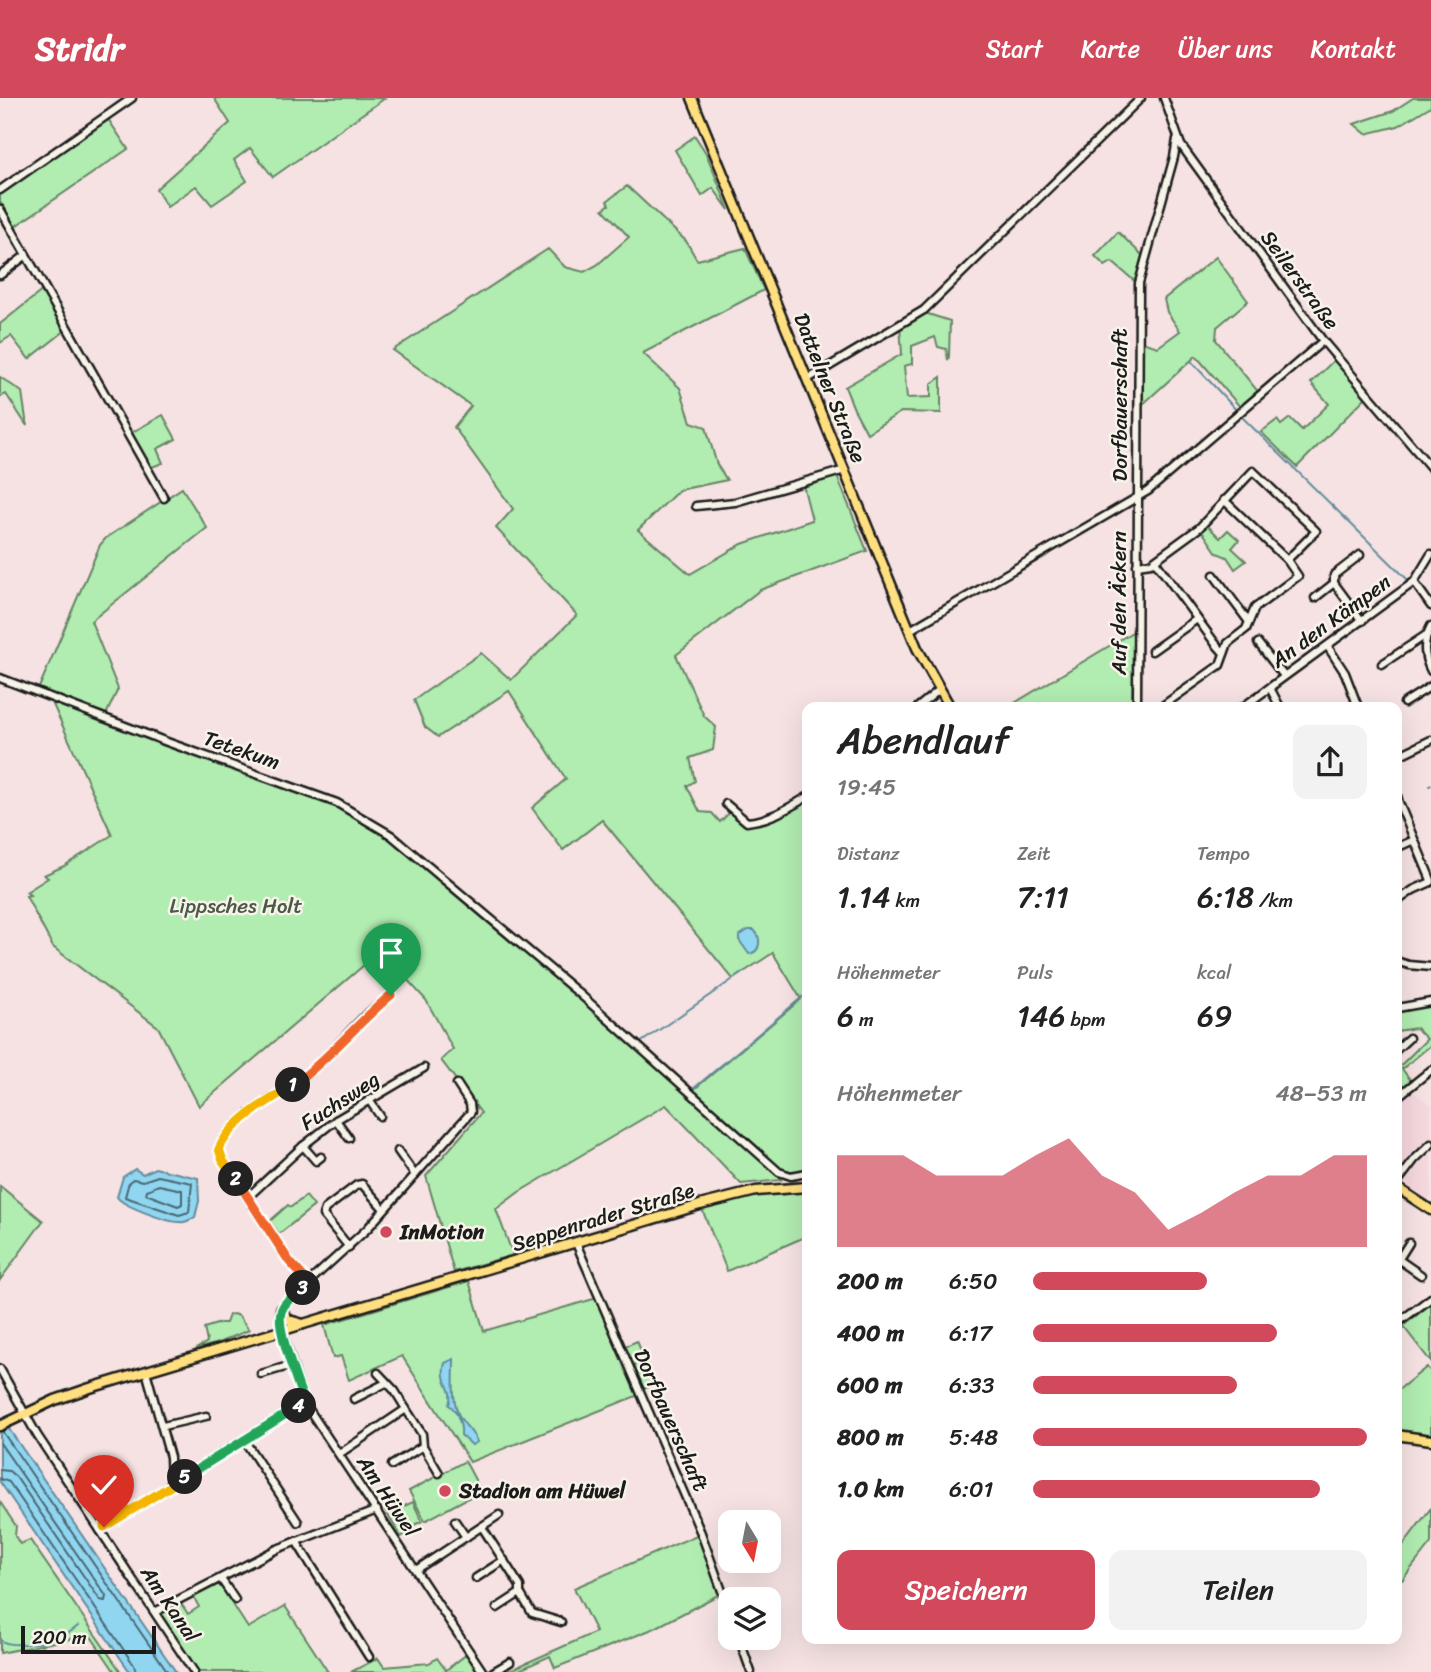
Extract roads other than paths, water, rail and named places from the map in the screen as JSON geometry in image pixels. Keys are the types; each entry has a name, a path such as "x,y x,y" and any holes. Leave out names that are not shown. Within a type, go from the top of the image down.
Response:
{"main road":[{"name":"Dattelner Straße","path":"692,98 923,661 947,702"},
{"name":"Seppenrader Straße","path":"0,1426 55,1400 146,1371 576,1243 756,1191 802,1187"},
{"path":"1402,1190 1431,1210"},
{"path":"281,1309 289,1320 306,1324"},
{"path":"1402,1436 1431,1440"}],"street":[{"path":"0,190 132,98"},
{"path":"808,379 924,310 1141,98"},
{"name":"Seilerstraße","path":"1164,98 1177,139 1185,152 1323,341 1431,468"},
{"name":"Dorfbauerschaft","path":"910,630 1136,498 1139,283 1177,139"},
{"path":"1174,157 1185,152"},
{"path":"0,209 164,498"},
{"path":"0,275 25,256"},
{"path":"1136,498 1148,491 1323,341"},
{"path":"695,506 735,502 845,470"},
{"path":"1137,565 1155,561 1199,528 1253,471 1316,531 1287,560"},
{"name":"Auf den Äckern","path":"1136,498 1137,702"},
{"path":"1168,702 1220,665 1228,643 1246,629 1255,608 1298,576 1287,560 1224,500"},
{"name":"An den Kämpen","path":"1250,702 1414,582 1431,554"},
{"path":"1360,555 1334,576 1334,583 1362,621"},
{"path":"1155,561 1224,653"},
{"path":"1214,575 1249,622"},
{"path":"1414,582 1431,606"},
{"path":"1315,598 1334,583"},
{"path":"1152,651 1197,618"},
{"path":"1431,626 1426,635 1425,655 1431,671"},
{"path":"1382,664 1426,635"},
{"path":"1258,643 1284,676"},
{"path":"1328,647 1345,673 1356,702"},
{"name":"Tetekum","path":"0,678 337,803 391,835 582,995 779,1172 791,1177 802,1174"},
{"path":"1404,703 1431,686"},
{"path":"1270,688 1277,702"},
{"path":"924,702 939,690"},
{"path":"1402,754 1430,741"},
{"path":"726,804 747,822 768,819 802,800"},
{"path":"1402,813 1431,881 1402,898"},
{"path":"1402,845 1414,840"},
{"path":"1402,963 1431,967"},
{"path":"309,1283 289,1261 223,1161 219,1149 224,1137 237,1123 304,1077 339,1046 362,1019 391,995"},
{"path":"1402,1007 1431,1002"},
{"path":"1402,1044 1409,1038"},
{"name":"Fuchsweg","path":"248,1197 336,1119 424,1068"},
{"path":"1404,1092 1431,1070"},
{"path":"281,1309 349,1247 471,1112 470,1104 457,1084"},
{"path":"369,1100 380,1116"},
{"path":"336,1119 349,1138"},
{"path":"1402,1177 1415,1159 1431,1144"},
{"path":"303,1146 316,1161 321,1157"},
{"path":"398,1151 415,1175"},
{"path":"349,1247 323,1215 325,1209 356,1185 362,1184 384,1209"},
{"name":"Dorfbauerschaft","path":"576,1243 701,1533 721,1587"},
{"path":"1402,1254 1409,1243"},
{"path":"1402,1264 1421,1275"},
{"path":"1402,1320 1431,1298"},
{"name":"Am Hüwel","path":"281,1309 282,1331 304,1402 483,1672"},
{"path":"261,1374 292,1365"},
{"path":"0,1369 25,1414"},
{"path":"146,1371 170,1457 171,1485"},
{"path":"378,1373 407,1409 422,1434 423,1446 439,1473"},
{"path":"354,1399 386,1383"},
{"path":"100,1530 304,1402"},
{"path":"339,1454 407,1409"},
{"name":"Am Kanal","path":"25,1414 194,1672"},
{"path":"163,1426 206,1416"},
{"path":"244,1440 298,1522"},
{"path":"392,1465 423,1446"},
{"path":"155,1612 296,1541 377,1510"},
{"path":"416,1570 499,1515"},
{"path":"455,1521 466,1537"},
{"path":"482,1527 520,1586 520,1593 532,1613 561,1622"},
{"path":"296,1541 369,1657"},
{"path":"476,1578 504,1560"},
{"path":"221,1578 235,1600"},
{"path":"497,1608 520,1593"},
{"path":"743,1650 751,1672"},
{"path":"493,1672 510,1662"}],"water":[{"path":"748,930 757,933 759,941 756,951 749,954 739,940 739,936"},
{"path":"155,1168 198,1178 199,1201 195,1217 183,1222 165,1219 136,1209 117,1197 123,1177 135,1169 143,1174"},
{"path":"454,1359 456,1406 461,1419 476,1439 477,1442 472,1445 461,1435 459,1419 449,1405 450,1394 444,1370 445,1363"},
{"path":"0,1416 176,1672 130,1672 0,1482"}],"waterway":[{"path":"1191,361 1238,412"},
{"path":"1240,415 1409,581"},
{"path":"640,1043 742,973"},
{"path":"693,1089 802,997"},
{"path":"96,1532 129,1582"},
{"path":"0,1640 13,1644 41,1642 63,1636 78,1626"}],"place":[{"name":"InMotion","path":"386,1232"},
{"name":"Stadion am Hüwel","path":"445,1491"}],"park label":[{"name":"Lippsches Holt","path":"236,906"}]}
